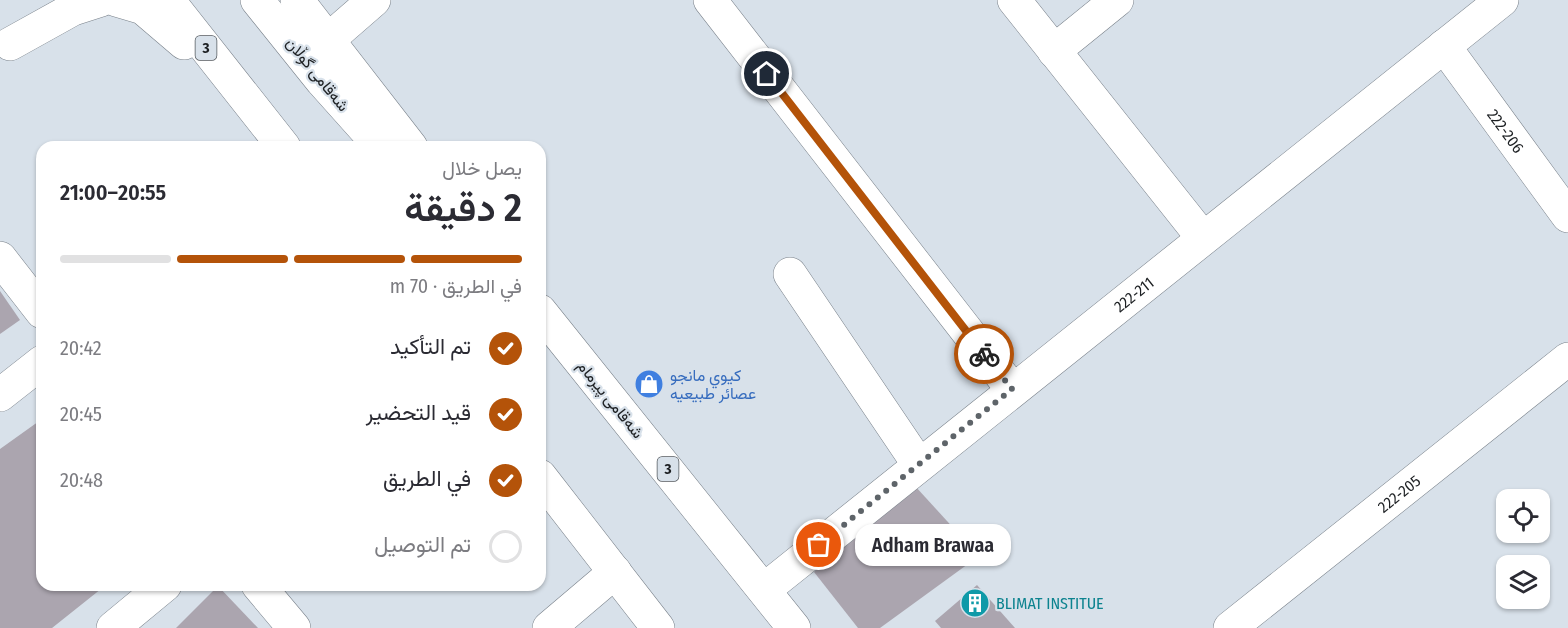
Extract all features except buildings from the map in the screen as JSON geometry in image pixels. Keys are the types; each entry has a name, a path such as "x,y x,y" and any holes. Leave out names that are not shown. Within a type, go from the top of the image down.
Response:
{"main road":[{"path":"5,48 65,0"},
{"path":"5,48 73,9 101,0"},
{"path":"116,0 132,3 153,15 244,95"},
{"name":"3","path":"168,0 279,141"},
{"name":"شەقامی گوڵان","path":"257,0 322,81 376,141"},
{"path":"297,0 406,141"},
{"path":"328,40 374,0"},
{"path":"710,0 1012,389"},
{"path":"1014,0 1203,238"},
{"path":"1054,51 1117,0"},
{"name":"222-211","path":"765,589 1012,389 1502,0"},
{"name":"222-206","path":"1444,46 1568,216"},
{"path":"0,258 36,304"},
{"path":"790,274 919,465"},
{"name":"شەقامی پیرمام","path":"546,317 794,628"},
{"name":"222-205","path":"1248,623 1568,359"},
{"path":"0,395 36,367"},
{"path":"546,484 658,628"},
{"path":"549,628 615,572"},
{"path":"113,628 158,591"},
{"path":"263,591 294,628"}],"way so far":[{"path":"819,545 1012,389 984,354"}],"place":[{"name":"كيوي مانجو عصائر طبيعيه","path":"649,384"},
{"name":"Adham Brawaa","path":"819,545"},
{"name":"BLIMAT INSTITUE","path":"975,603"}],"route":[{"path":"767,74 984,354"}]}
